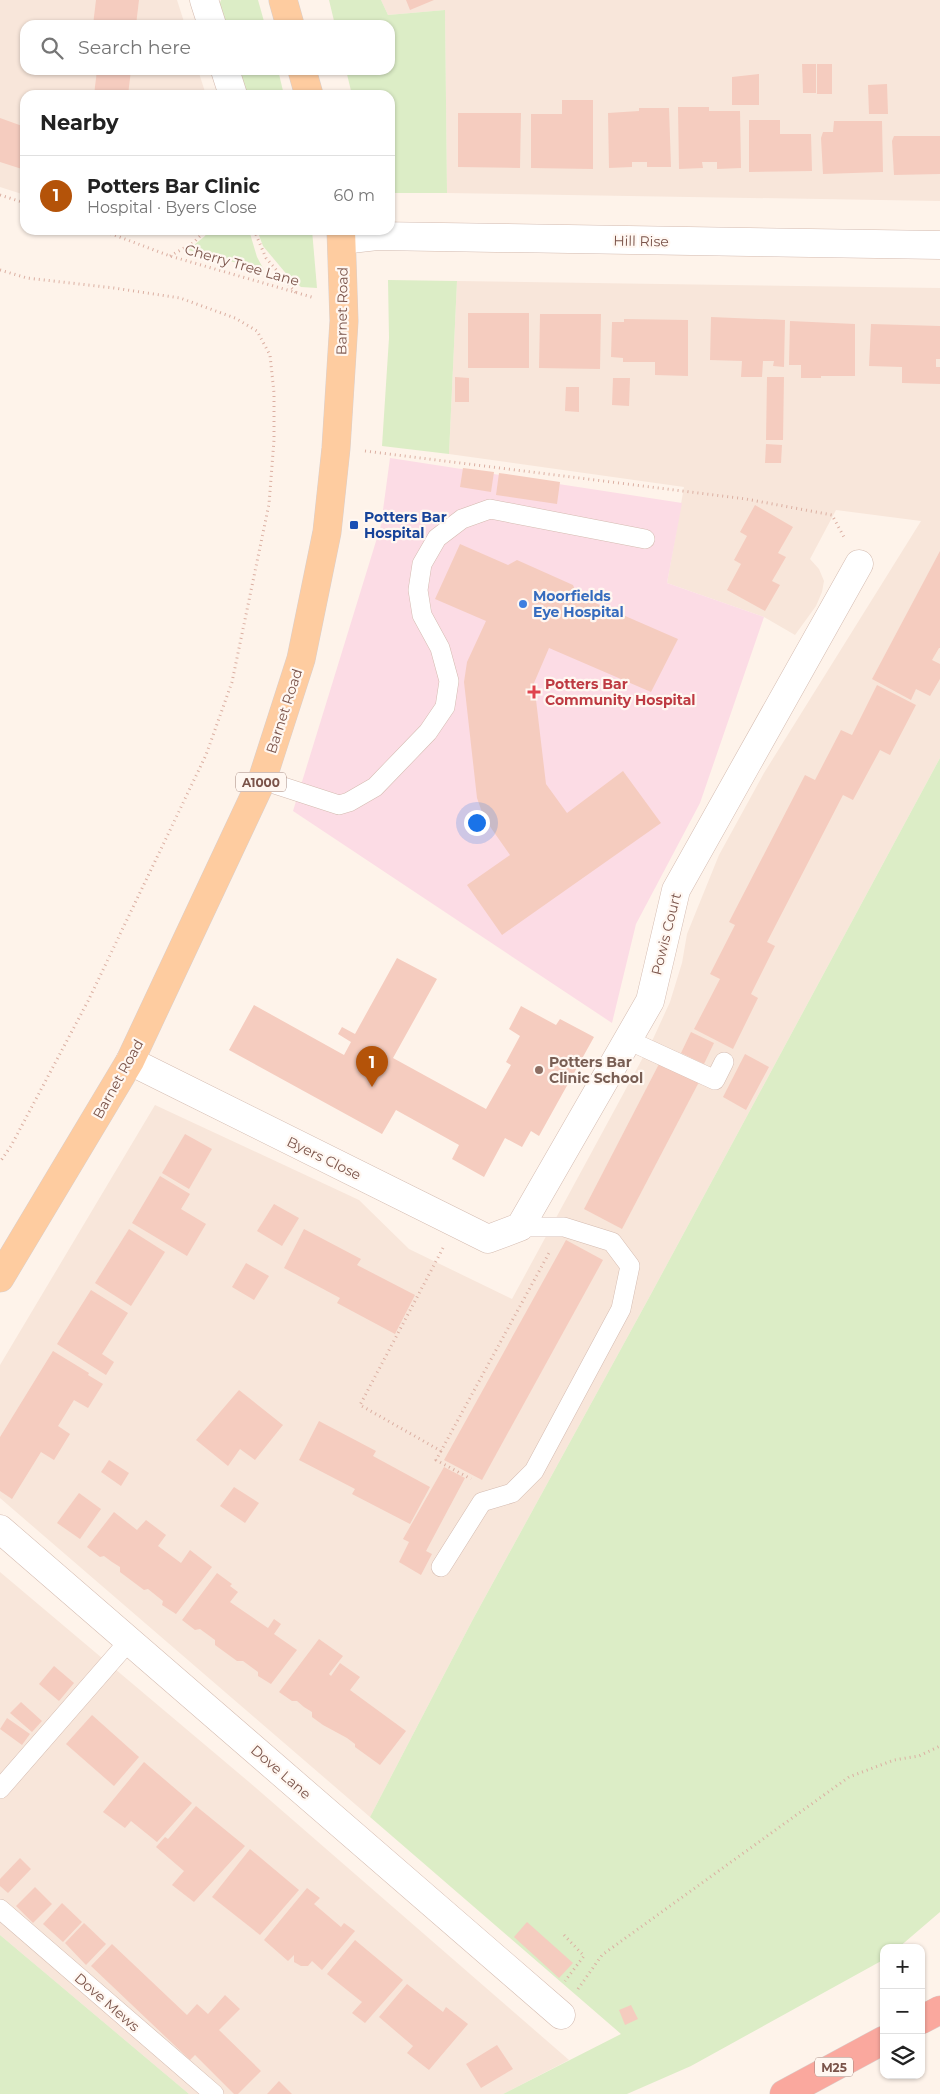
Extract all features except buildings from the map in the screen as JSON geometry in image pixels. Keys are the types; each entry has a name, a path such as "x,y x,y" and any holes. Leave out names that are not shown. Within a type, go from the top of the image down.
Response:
{"highway":[{"path":"925,2018 940,2010"},
{"name":"M25","path":"784,2094 880,2042"}],"main road":[{"path":"283,0 289,20"},
{"path":"303,75 308,90"},
{"name":"Barnet Road","path":"0,1278 130,1061 262,780 301,659 327,532 336,448 344,322 341,235"}],"street":[{"path":"204,0 210,20"},
{"path":"227,75 231,90"},
{"name":"Hill Rise","path":"341,235 940,245"},
{"name":"Powis Court","path":"520,1227 650,1001 676,890 859,564"},
{"name":"Byers Close","path":"130,1061 488,1239 520,1227"},
{"name":"Dove Lane","path":"0,1529 555,2010"}],"lane":[{"path":"262,780 339,804 348,802 375,787 428,732 445,707 449,681 440,648 422,615 418,590 422,564 437,538 462,519 490,510 644,539"},
{"path":"628,1040 715,1080 724,1062"},
{"path":"441,1567 482,1502 512,1493 534,1471 621,1309 630,1266 612,1242 564,1227 520,1227"},
{"path":"0,1789 129,1641"},
{"name":"Dove Mews","path":"0,1909 214,2094"}],"path":[{"path":"0,194 20,201"},
{"name":"Cherry Tree Lane","path":"114,235 170,256 320,300"},
{"path":"170,256 192,243 201,235"},
{"path":"256,235 266,258 297,294"},
{"path":"0,270 27,278 180,298 235,318 258,332 270,355 274,393 274,440 268,504 232,682 206,755 88,1001 11,1146 0,1162"},
{"path":"336,448 746,500 832,515 859,564"},
{"path":"440,1451 360,1405 456,1224"},
{"path":"482,1502 473,1481 436,1460 564,1227"},
{"path":"555,2010 572,1997 602,1955 850,1777 894,1760 919,1756 940,1746"},
{"path":"555,2010 563,1984 584,1956 564,1936"}],"shaded area":[{"path":"0,0 177,0 183,20 20,20 20,75 200,75 204,90 20,90 20,193 0,187"},
{"path":"381,0 940,0 940,201 447,193 445,10 388,15"},
{"path":"457,281 940,288 940,758 472,1621 370,1817 0,1498 0,1365 155,1105 359,1200 409,1249 512,1299 653,1039 670,1002 682,963 687,934 719,855 764,773 921,521 836,510 810,559 819,569 824,581 822,592 816,606 795,635 764,617 667,583 684,487 449,454"},
{"name":"Potters Bar Community Hospital","path":"390,458 682,503 667,583 764,617 700,803 636,924 612,1023 293,811 381,525"},
{"path":"0,1572 249,1782 569,2060 503,2094 189,2094 0,1935"}],"green space":[{"path":"221,0 258,0 264,20 220,20 217,10"},
{"path":"329,0 381,0 388,15 445,10 447,193 395,193 395,90 351,90 347,75 395,75 395,20 334,20"},
{"path":"237,75 279,75 283,90 242,90"},
{"path":"250,235 257,257 264,270 188,250 205,236"},
{"path":"259,235 312,235 317,288 301,287 289,277 263,246"},
{"path":"388,280 457,281 449,454 382,446 389,338"},
{"path":"940,758 940,1912 903,1944 880,1944 880,1962 691,2066 627,2094 503,2094 621,2034 370,1817 472,1621"},
{"path":"0,1935 189,2094 0,2094"}],"place":[{"name":"Potters Bar Hospital","path":"354,525"},
{"name":"Moorfields Eye Hospital","path":"523,604"},
{"name":"Potters Bar Community Hospital","path":"534,692"},
{"name":"Potters Bar Clinic School","path":"539,1070"},
{"name":"Potters Bar Clinic","path":"372,1087"}]}
